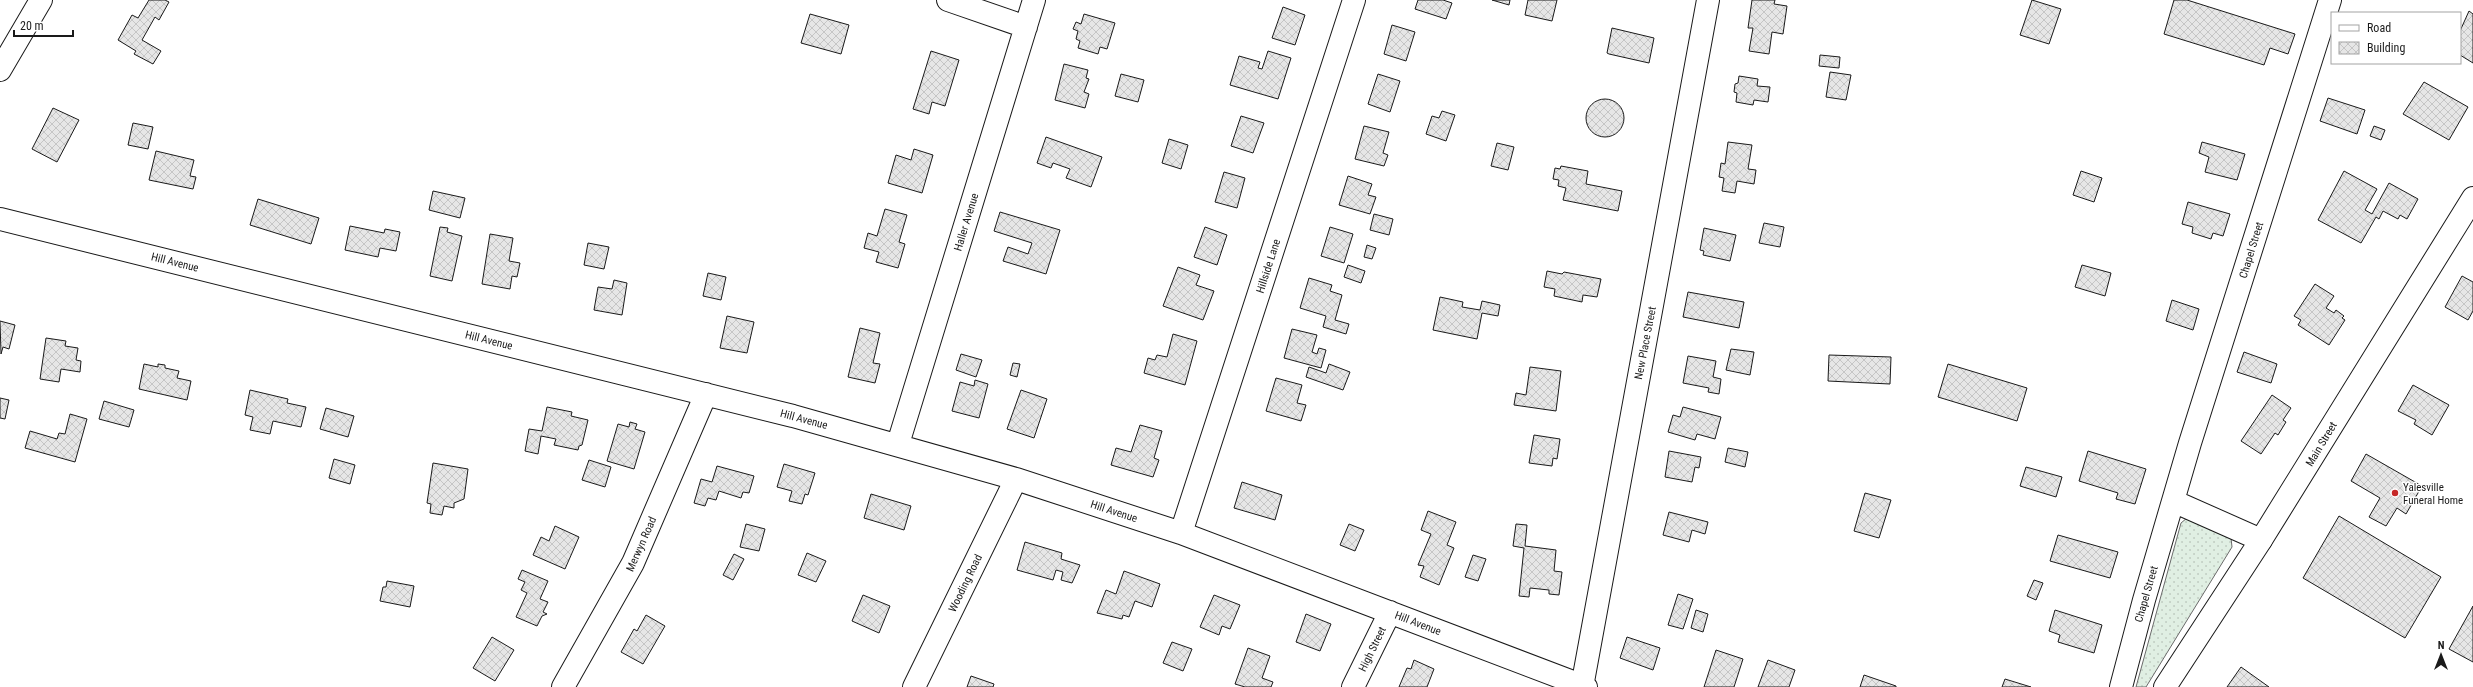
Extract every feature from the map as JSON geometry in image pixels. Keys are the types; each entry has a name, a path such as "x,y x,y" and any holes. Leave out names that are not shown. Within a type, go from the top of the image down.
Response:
{"street":[{"path":"0,70 41,0"},
{"path":"948,0 1026,27"},
{"name":"Haller Avenue","path":"898,444 1034,0"},
{"name":"Hillside Lane","path":"1181,533 1354,0"},
{"name":"New Place Street","path":"1584,687 1708,0"},
{"name":"Chapel Street","path":"2122,687 2173,501 2330,0"},
{"name":"Main Street","path":"2165,687 2261,540 2473,198"},
{"name":"Hill Avenue","path":"0,219 706,394 898,444 1016,479 1181,533 1584,687"},
{"name":"Merwyn Road","path":"563,687 633,563 706,394"},
{"name":"Wooding Road","path":"914,687 1016,479"},
{"path":"2173,501 2261,540"},
{"name":"High Street","path":"1353,687 1390,612"}],"green space":[{"path":"2187,518 2231,538 2232,547 2146,687 2136,687 2181,523"}],"building":[{"path":"149,0 165,0 169,2 159,20 155,17 142,40 161,51 153,64 134,54 136,51 118,40 132,15 138,18"},
{"path":"1418,0 1443,0 1452,3 1446,19 1415,9"},
{"path":"1492,0 1510,0 1509,5"},
{"path":"1528,0 1557,0 1552,21 1525,15"},
{"path":"1752,0 1775,0 1774,4 1787,6 1783,34 1772,32 1769,54 1749,51 1753,28 1748,28"},
{"path":"2032,0 2061,9 2049,44 2020,35"},
{"path":"2174,0 2187,0 2295,34 2288,54 2270,48 2264,65 2164,34"},
{"path":"1283,7 1305,15 1295,45 1272,38"},
{"path":"2469,11 2473,14 2473,63 2461,56 2461,29"},
{"path":"810,14 849,25 841,54 801,43"},
{"path":"1084,14 1115,23 1107,49 1100,47 1098,54 1078,48 1080,41 1076,39 1078,31 1073,29 1076,22 1081,24"},
{"path":"1392,25 1415,32 1406,61 1384,54"},
{"path":"1612,28 1654,38 1649,63 1607,53"},
{"path":"931,51 959,60 945,106 932,102 929,114 913,109"},
{"path":"1268,51 1291,58 1278,99 1230,85 1239,56 1260,62 1258,68 1262,69"},
{"path":"1820,55 1840,57 1839,68 1819,66"},
{"path":"1064,64 1088,70 1086,78 1089,79 1084,92 1089,94 1085,108 1055,100"},
{"path":"1830,72 1851,75 1846,100 1826,97"},
{"path":"1121,74 1144,80 1138,102 1115,96"},
{"path":"1378,74 1400,81 1390,112 1368,104"},
{"path":"1739,76 1758,79 1757,86 1770,87 1768,102 1754,100 1753,105 1736,102 1737,93 1734,92 1735,84 1738,83"},
{"path":"2424,82 2468,107 2449,140 2403,114"},
{"path":"2328,98 2365,110 2357,134 2320,121"},
{"path":"1605,99 1615,102 1621,108 1624,118 1621,128 1615,134 1605,137 1595,134 1589,128 1586,118 1589,108 1595,102"},
{"path":"53,108 79,120 57,162 32,149"},
{"path":"1442,111 1455,115 1446,141 1426,134 1432,116 1439,118"},
{"path":"1241,116 1264,123 1253,153 1231,146"},
{"path":"133,123 153,127 148,149 128,145"},
{"path":"1364,126 1389,132 1383,153 1388,155 1384,166 1355,159"},
{"path":"2374,126 2385,130 2381,140 2370,136"},
{"path":"1046,137 1102,157 1091,187 1066,178 1070,169 1053,163 1051,168 1037,163"},
{"path":"1169,139 1188,145 1181,169 1162,163"},
{"path":"1728,142 1752,145 1748,169 1756,170 1754,184 1737,181 1735,193 1722,191 1724,178 1719,177 1721,163 1725,164"},
{"path":"2202,142 2245,154 2237,180 2205,172 2209,157 2199,153"},
{"path":"1497,143 1514,147 1508,170 1491,166"},
{"path":"914,149 933,155 922,193 888,183 896,155 911,160"},
{"path":"156,151 194,160 190,176 196,177 193,189 149,180"},
{"path":"1561,166 1588,171 1586,184 1622,191 1618,211 1563,200 1566,188 1558,186 1559,180 1553,179 1555,168 1560,169"},
{"path":"2081,171 2102,178 2094,202 2073,195"},
{"path":"2344,171 2377,189 2365,210 2372,214 2389,183 2418,199 2407,219 2400,215 2398,219 2383,211 2379,219 2376,217 2361,243 2318,220"},
{"path":"1224,172 1245,178 1237,208 1215,202"},
{"path":"1348,176 1372,184 1368,195 1376,197 1370,214 1339,205"},
{"path":"433,191 465,198 460,218 429,210"},
{"path":"258,199 319,218 311,244 250,225"},
{"path":"2188,202 2230,214 2223,236 2213,233 2211,239 2192,233 2193,227 2182,224"},
{"path":"885,209 907,215 899,242 905,244 898,268 876,262 879,252 864,248 868,233 877,236"},
{"path":"1000,212 1060,230 1046,274 1003,261 1008,247 1028,254 1032,243 994,231"},
{"path":"1374,214 1393,219 1389,235 1370,230"},
{"path":"1764,223 1784,227 1780,247 1759,243"},
{"path":"350,226 384,233 385,229 400,232 396,251 380,248 378,257 345,250"},
{"path":"440,227 448,228 447,232 462,236 452,281 430,276"},
{"path":"1205,227 1227,235 1217,265 1194,257"},
{"path":"1330,227 1353,234 1344,263 1321,256"},
{"path":"1704,228 1736,235 1730,261 1703,255 1704,251 1700,250"},
{"path":"490,234 513,238 509,261 520,263 517,277 512,276 510,289 482,284"},
{"path":"588,243 609,247 604,269 584,265"},
{"path":"1367,245 1376,248 1372,259 1364,257"},
{"path":"1348,265 1365,271 1361,283 1344,277"},
{"path":"2082,265 2111,273 2105,296 2075,287"},
{"path":"1178,267 1200,275 1196,285 1214,291 1203,320 1163,306"},
{"path":"1547,271 1562,274 1564,272 1601,279 1597,297 1583,295 1582,302 1554,296 1555,289 1544,287"},
{"path":"708,273 726,277 721,300 703,296"},
{"path":"2462,276 2473,282 2473,311 2468,320 2445,307"},
{"path":"1309,278 1332,285 1330,291 1342,295 1335,320 1349,324 1346,334 1323,327 1326,316 1300,308"},
{"path":"614,280 627,283 622,315 594,310 598,287 612,289"},
{"path":"2315,284 2334,296 2326,308 2334,313 2336,310 2344,316 2342,318 2345,320 2329,345 2298,325 2301,320 2294,316"},
{"path":"1688,292 1744,302 1739,328 1683,317"},
{"path":"1440,297 1463,302 1462,307 1480,310 1482,301 1500,305 1498,316 1482,313 1477,339 1433,330"},
{"path":"2172,300 2199,309 2193,330 2166,321"},
{"path":"727,316 754,322 747,353 720,348"},
{"path":"0,321 15,325 9,349 3,347 1,354"},
{"path":"860,328 880,333 873,363 880,364 875,383 848,377"},
{"path":"1292,329 1317,335 1312,352 1317,354 1319,348 1326,350 1321,368 1284,358"},
{"path":"1173,334 1197,341 1185,385 1144,373 1148,358 1155,360 1157,355 1167,357"},
{"path":"46,338 66,341 65,346 78,348 76,360 81,361 80,372 61,369 59,382 40,379"},
{"path":"1731,349 1754,352 1750,375 1726,370"},
{"path":"2244,352 2277,364 2271,383 2237,372"},
{"path":"961,354 982,360 976,377 956,370"},
{"path":"1829,355 1891,357 1890,384 1828,381"},
{"path":"1688,356 1716,361 1713,377 1721,379 1719,394 1708,392 1709,388 1683,383"},
{"path":"1013,363 1020,364 1017,377 1010,375"},
{"path":"144,364 158,367 158,364 165,365 165,368 179,371 177,378 191,381 187,400 139,389"},
{"path":"1329,364 1350,372 1343,390 1306,377 1309,367 1326,373"},
{"path":"1948,364 2027,388 2017,421 1938,397"},
{"path":"1530,367 1561,371 1556,411 1514,405 1516,393 1526,395"},
{"path":"1276,378 1302,385 1297,403 1306,405 1301,421 1266,411"},
{"path":"975,380 988,384 979,418 952,411 960,382 974,386"},
{"path":"2413,385 2449,405 2432,435 2414,424 2416,420 2398,411"},
{"path":"250,390 288,399 287,403 306,407 301,427 273,421 270,434 250,430 253,417 245,415"},
{"path":"1021,390 1047,399 1034,438 1007,429"},
{"path":"2272,395 2291,408 2283,420 2286,422 2278,435 2275,433 2261,454 2241,441"},
{"path":"0,398 9,400 5,419 0,418"},
{"path":"104,401 134,410 129,427 99,419"},
{"path":"547,407 572,412 571,416 588,420 582,445 579,446 578,450 554,445 556,439 541,436 538,454 525,451 529,429 542,431"},
{"path":"1683,407 1721,417 1715,439 1697,434 1695,440 1668,432 1673,415 1680,417"},
{"path":"326,408 354,416 348,437 320,429"},
{"path":"70,414 87,419 75,462 25,448 30,431 57,439 59,433 65,434"},
{"path":"630,422 637,424 635,429 645,432 634,469 607,461 618,424 629,427"},
{"path":"1140,425 1162,431 1154,458 1159,460 1153,477 1111,465 1116,448 1131,452"},
{"path":"1534,435 1560,439 1557,459 1553,458 1552,466 1529,463"},
{"path":"1728,448 1748,452 1745,467 1725,462"},
{"path":"1669,451 1701,457 1699,468 1695,467 1692,482 1665,477"},
{"path":"2088,451 2146,469 2135,504 2116,499 2118,493 2079,481"},
{"name":"Yalesville Funeral Home","path":"2366,454 2422,486 2406,514 2397,508 2386,526 2369,517 2380,498 2351,481"},
{"path":"334,459 355,465 350,484 329,478"},
{"path":"589,460 611,467 605,487 582,480"},
{"path":"433,463 468,469 464,499 454,503 454,508 444,506 442,515 430,513 431,504 427,503"},
{"path":"784,464 815,473 808,495 805,494 802,504 789,501 792,491 777,487"},
{"path":"717,466 754,476 749,493 743,492 741,498 719,491 716,500 708,498 705,506 694,503 701,479 712,482"},
{"path":"2026,467 2062,477 2056,497 2020,486"},
{"path":"1242,482 1282,495 1275,520 1234,508"},
{"path":"1865,493 1891,500 1879,538 1854,531"},
{"path":"871,494 911,506 904,530 864,518"},
{"path":"1428,511 1456,522 1447,545 1454,548 1439,585 1420,577 1424,566 1418,565 1431,534 1421,530"},
{"path":"1669,512 1708,522 1705,534 1692,530 1689,542 1663,535"},
{"path":"2339,516 2441,577 2405,638 2303,578"},
{"path":"746,524 765,529 759,551 740,547"},
{"path":"1349,524 1364,530 1355,551 1340,545"},
{"path":"1516,524 1527,525 1525,546 1556,550 1554,571 1562,572 1559,595 1549,594 1549,590 1530,588 1529,597 1519,596 1524,548 1513,546"},
{"path":"555,526 579,537 565,569 533,555 541,537 549,541"},
{"path":"2058,535 2118,552 2110,578 2050,561"},
{"path":"1025,542 1062,553 1061,559 1080,565 1072,583 1061,580 1063,572 1056,570 1053,580 1017,570"},
{"path":"807,553 826,561 816,582 798,575"},
{"path":"734,554 744,559 733,580 723,575"},
{"path":"1473,555 1486,559 1478,581 1465,577"},
{"path":"522,570 548,581 540,599 548,602 543,612 547,614 542,616 537,626 516,617 527,593 521,590 525,582 518,579"},
{"path":"1124,571 1160,584 1152,607 1135,601 1129,617 1123,615 1122,619 1097,613 1106,590 1116,594"},
{"path":"2034,580 2043,583 2036,600 2027,596"},
{"path":"387,581 414,586 410,607 380,601 383,587 386,587"},
{"path":"1678,594 1693,599 1683,629 1668,625"},
{"path":"863,595 890,606 879,633 852,621"},
{"path":"1214,595 1240,605 1230,629 1222,626 1219,635 1200,627"},
{"path":"2473,606 2473,662 2449,649"},
{"path":"1696,610 1708,614 1703,632 1691,628"},
{"path":"2055,610 2102,625 2094,653 2058,642 2060,635 2049,631"},
{"path":"1306,614 1331,624 1320,651 1296,642"},
{"path":"646,615 665,626 643,664 621,652 634,629 637,631"},
{"path":"492,637 514,650 495,681 473,668"},
{"path":"1627,637 1660,648 1653,670 1620,658"},
{"path":"1172,642 1192,649 1183,671 1163,663"},
{"path":"1248,648 1270,656 1262,678 1273,682 1271,687 1245,687 1235,684"},
{"path":"1716,650 1743,659 1734,687 1704,687"},
{"path":"1414,660 1434,669 1427,687 1399,687 1407,668 1411,669"},
{"path":"1768,660 1795,670 1789,687 1758,687"},
{"path":"2241,667 2269,687 2227,687"},
{"path":"1864,675 1896,686 1896,687 1860,687"},
{"path":"971,676 994,684 993,687 967,687"},
{"path":"2005,679 2031,687 2002,687"}],"place":[{"name":"Yalesville Funeral Home","path":"2395,493"}]}
